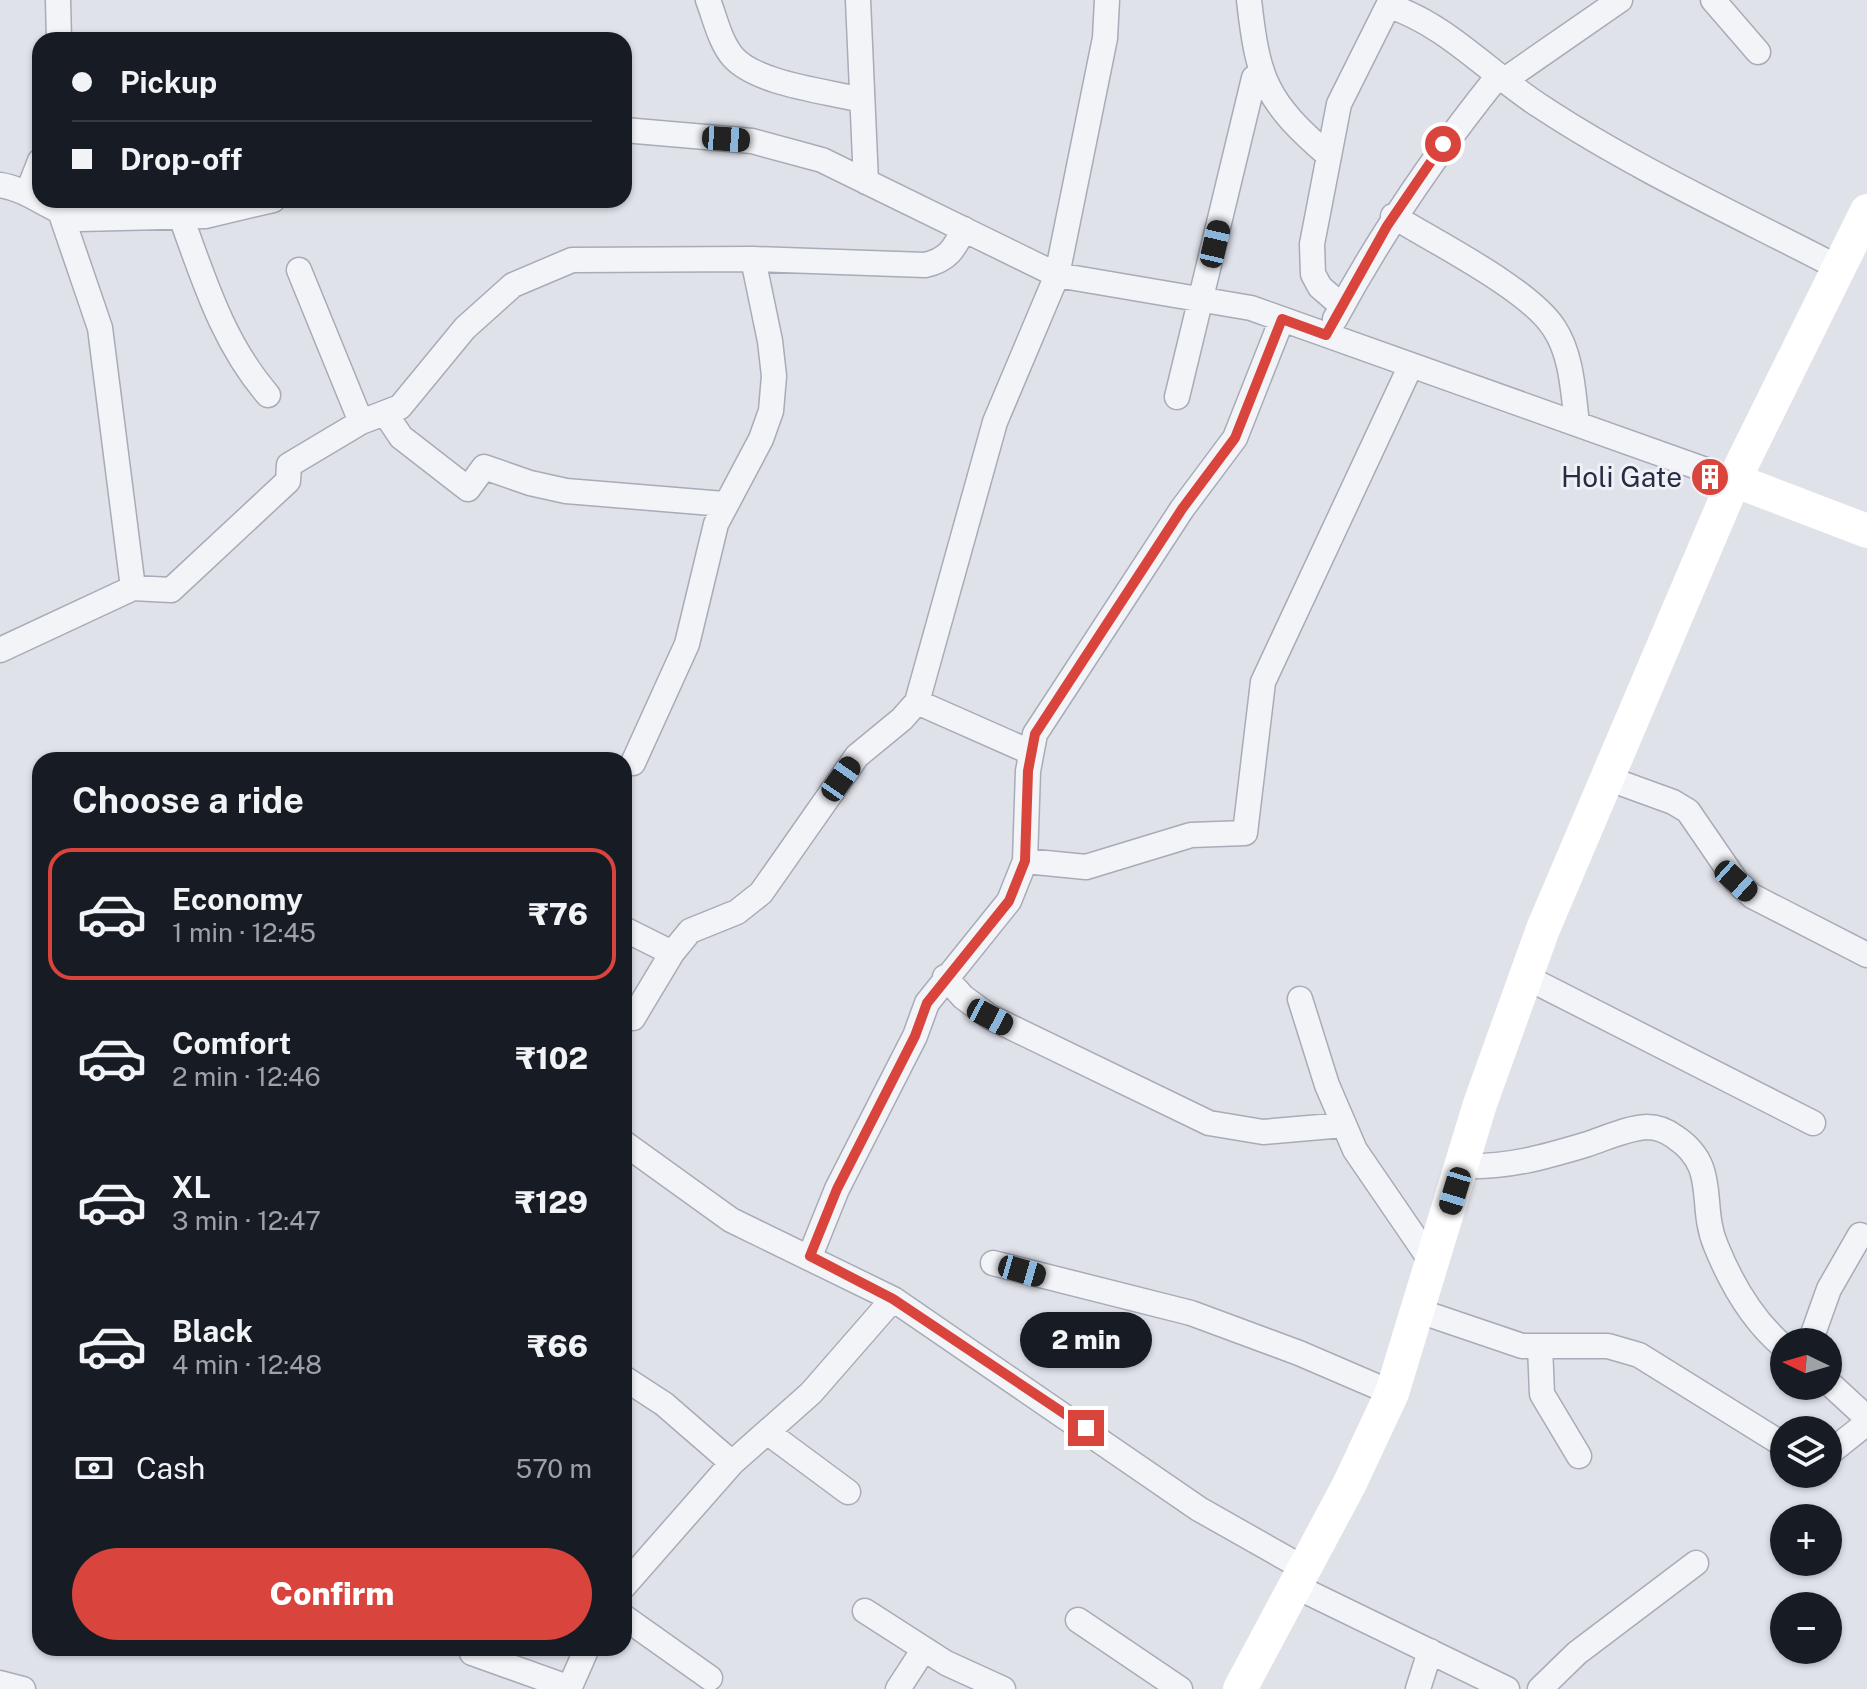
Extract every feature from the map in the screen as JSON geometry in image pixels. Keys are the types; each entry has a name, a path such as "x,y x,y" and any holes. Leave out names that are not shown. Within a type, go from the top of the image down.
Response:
{"street":[{"path":"58,0 59,32"},
{"path":"708,0 724,42 734,58 749,68 773,79 861,100"},
{"path":"858,0 866,182"},
{"path":"633,1018 672,953 690,931 737,912 761,893 857,756 902,719 917,702 995,422 1057,275 1105,38 1107,0"},
{"path":"1249,0 1253,44 1262,75 1275,101 1290,122 1328,155"},
{"path":"1326,335 1393,216 1443,144 1501,78 1620,0"},
{"path":"1713,0 1758,52"},
{"path":"1342,306 1320,287 1311,263 1328,155 1334,122 1347,84 1390,3 1421,20 1501,78 1598,141 1839,268"},
{"path":"1177,397 1254,78"},
{"path":"632,131 752,141 822,160 1057,275 1251,308 1734,480 1864,522"},
{"path":"27,194 32,181"},
{"path":"0,185 32,197"},
{"path":"51,208 61,214 95,220 163,212 236,211 246,208"},
{"path":"1240,1689 1300,1578 1392,1393 1480,1104 1591,811 1734,480 1867,211"},
{"path":"163,212 216,315 248,370 268,395"},
{"path":"61,214 100,328 133,588"},
{"path":"1393,216 1484,271 1542,314 1556,330 1565,352 1577,423"},
{"path":"0,650 133,588 171,590 288,481 289,465 361,422 400,407 465,328 513,285 572,260 753,259 925,265 940,262 952,252 964,229"},
{"path":"633,763 687,644 716,524 761,439 771,411 774,376 770,341 753,259"},
{"path":"299,270 361,422"},
{"path":"810,1256 837,1189 915,1036 927,1003 1009,901 1025,861 1030,752 1035,734 1182,509 1235,438 1282,319"},
{"path":"1025,861 1086,867 1191,835 1245,833 1263,682 1411,365"},
{"path":"385,413 401,437 468,489 484,467 530,483 566,491 724,504"},
{"path":"917,702 1030,752"},
{"path":"1607,778 1673,802 1688,811 1736,881 1752,896 1867,955"},
{"path":"632,933 672,953"},
{"path":"945,977 963,997 990,1017 1209,1123 1263,1132 1344,1125"},
{"path":"1526,977 1813,1123"},
{"path":"1300,999 1327,1085 1355,1150 1433,1264"},
{"path":"1462,1166 1485,1167 1535,1161 1643,1127 1668,1132 1693,1151 1701,1163 1715,1244 1752,1311 1770,1334"},
{"path":"632,1149 731,1220 770,1242 810,1256 893,1299 1300,1578 1430,1651 1507,1689"},
{"path":"1815,1328 1829,1289 1860,1235"},
{"path":"993,1263 1191,1313 1299,1353 1392,1393"},
{"path":"632,1577 732,1463 811,1393 893,1299"},
{"path":"1419,1311 1504,1342 1540,1346 1608,1346 1639,1355 1770,1436"},
{"path":"1540,1346 1542,1394 1579,1456"},
{"path":"632,1383 664,1404 732,1463"},
{"path":"1842,1396 1867,1420 1842,1442"},
{"path":"767,1432 848,1492"},
{"path":"1540,1689 1577,1653 1696,1563"},
{"path":"865,1611 924,1649 1003,1689"},
{"path":"1078,1620 1180,1689"},
{"path":"632,1623 710,1678"},
{"path":"898,1689 924,1649"},
{"path":"1418,1689 1430,1651"},
{"path":"480,1656 570,1688 584,1656"},
{"path":"0,1683 23,1689"}],"place":[{"name":"Holi Gate","path":"1710,477"}],"route":[{"path":"1086,1428 893,1299 810,1256 837,1189 915,1036 927,1003 1009,901 1025,861 1028,771 1035,734 1182,509 1235,438 1250,407 1282,319 1326,335 1387,226 1443,144"}]}
